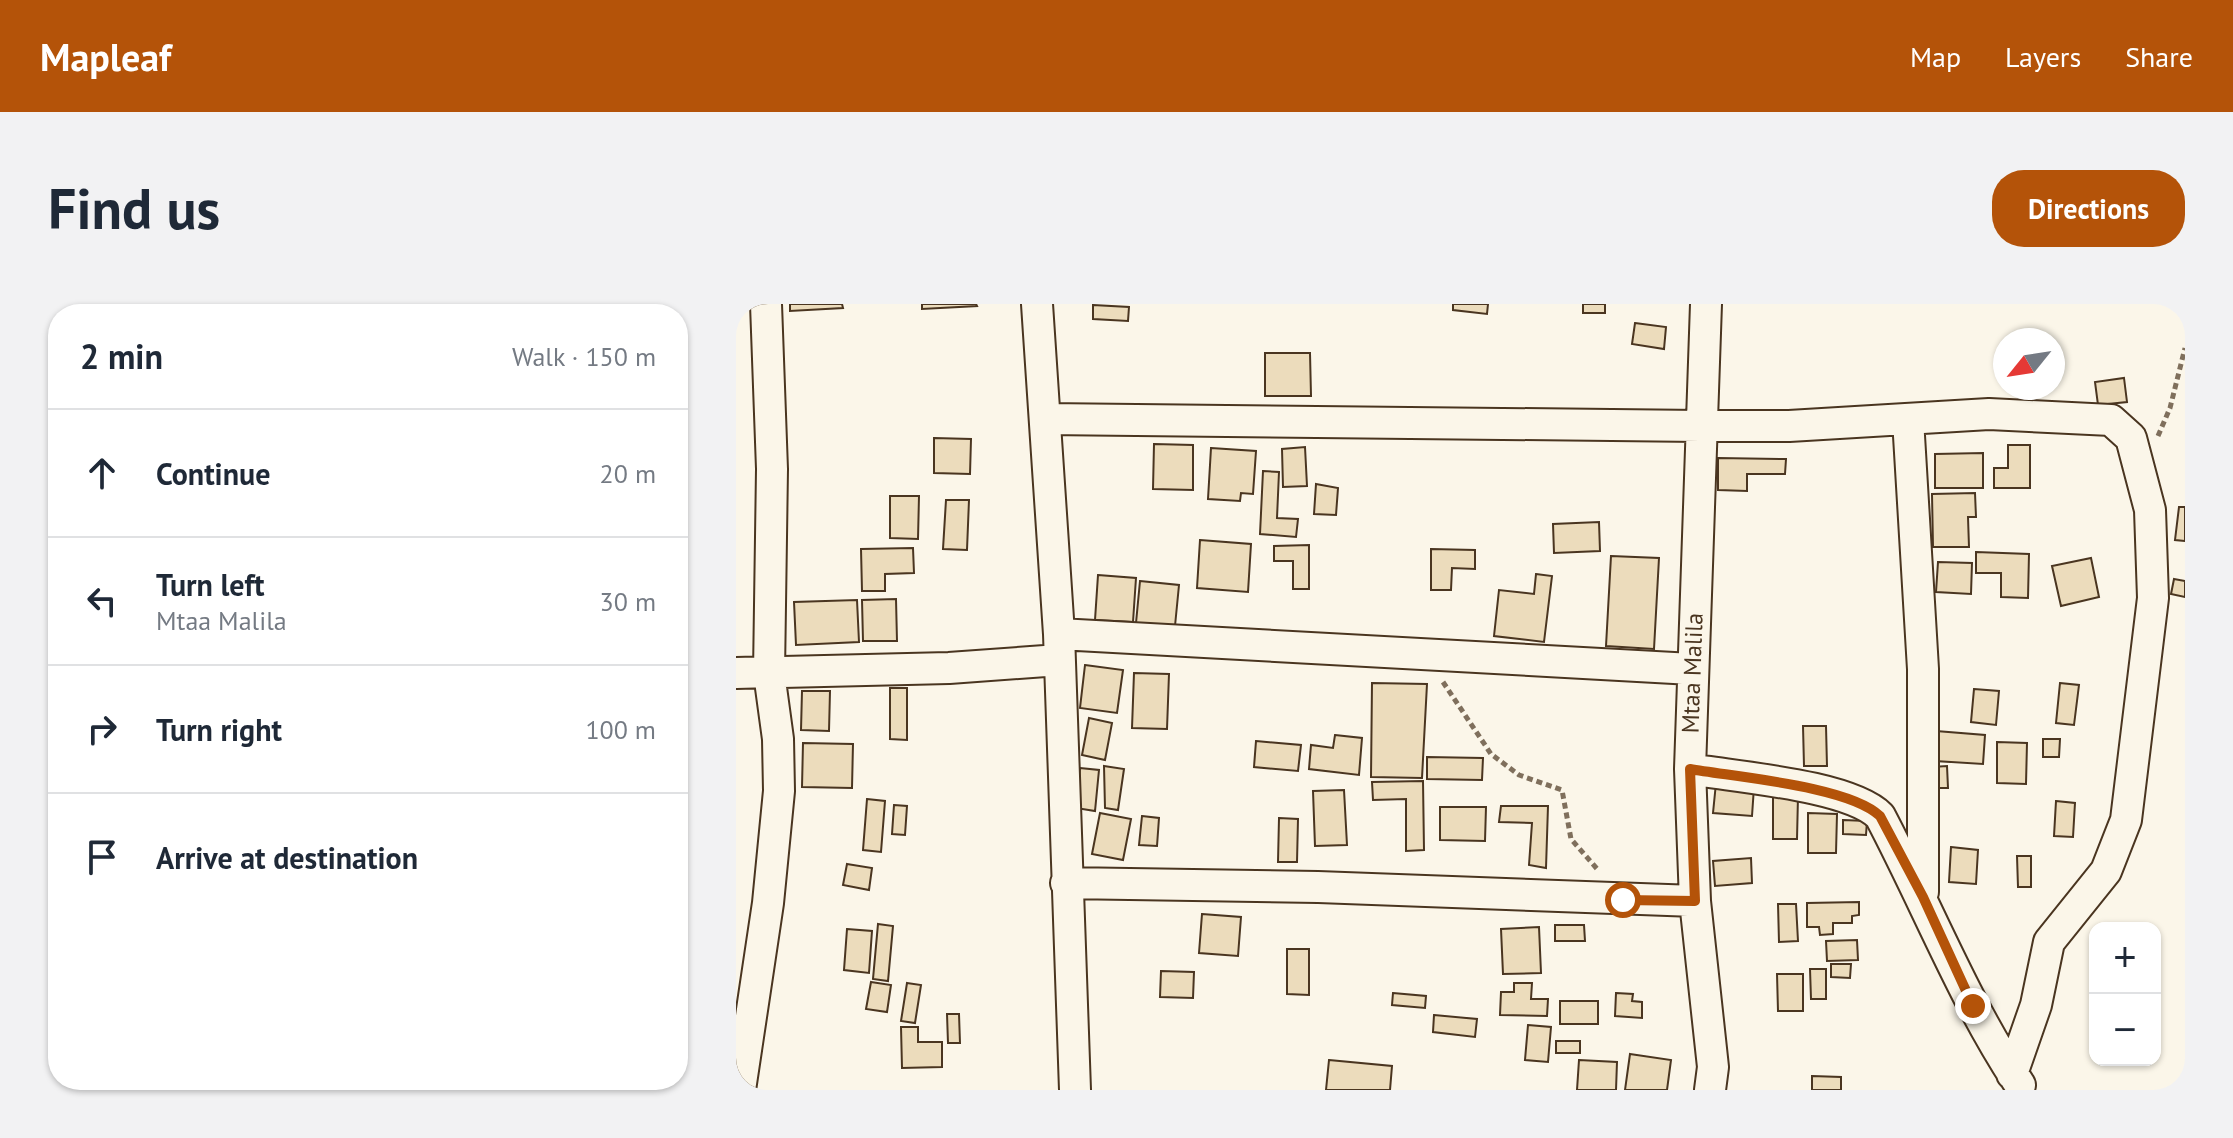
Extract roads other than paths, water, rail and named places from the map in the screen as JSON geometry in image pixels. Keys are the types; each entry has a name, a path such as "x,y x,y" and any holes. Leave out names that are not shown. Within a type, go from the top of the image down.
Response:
{"street":[{"path":"740,1090 768,903 779,791 778,739 769,673 772,469 766,304"},
{"path":"1037,304 1059,647 1075,1090"},
{"name":"Mtaa Malila","path":"1706,304 1690,769 1695,901 1713,1067 1710,1090"},
{"path":"1046,419 1700,426 1789,426 1989,414 2111,420 2131,438 2150,510 2153,598 2126,820 2106,871 2049,942 2018,1082"},
{"path":"1908,419 1923,669 1923,897"},
{"path":"736,673 949,668 1059,647 1418,655 1692,669"},
{"path":"1690,769 1839,795 1869,805 1880,816 1923,897 1973,1006 2018,1082"},
{"path":"1066,883 1318,887 1695,901"}]}
